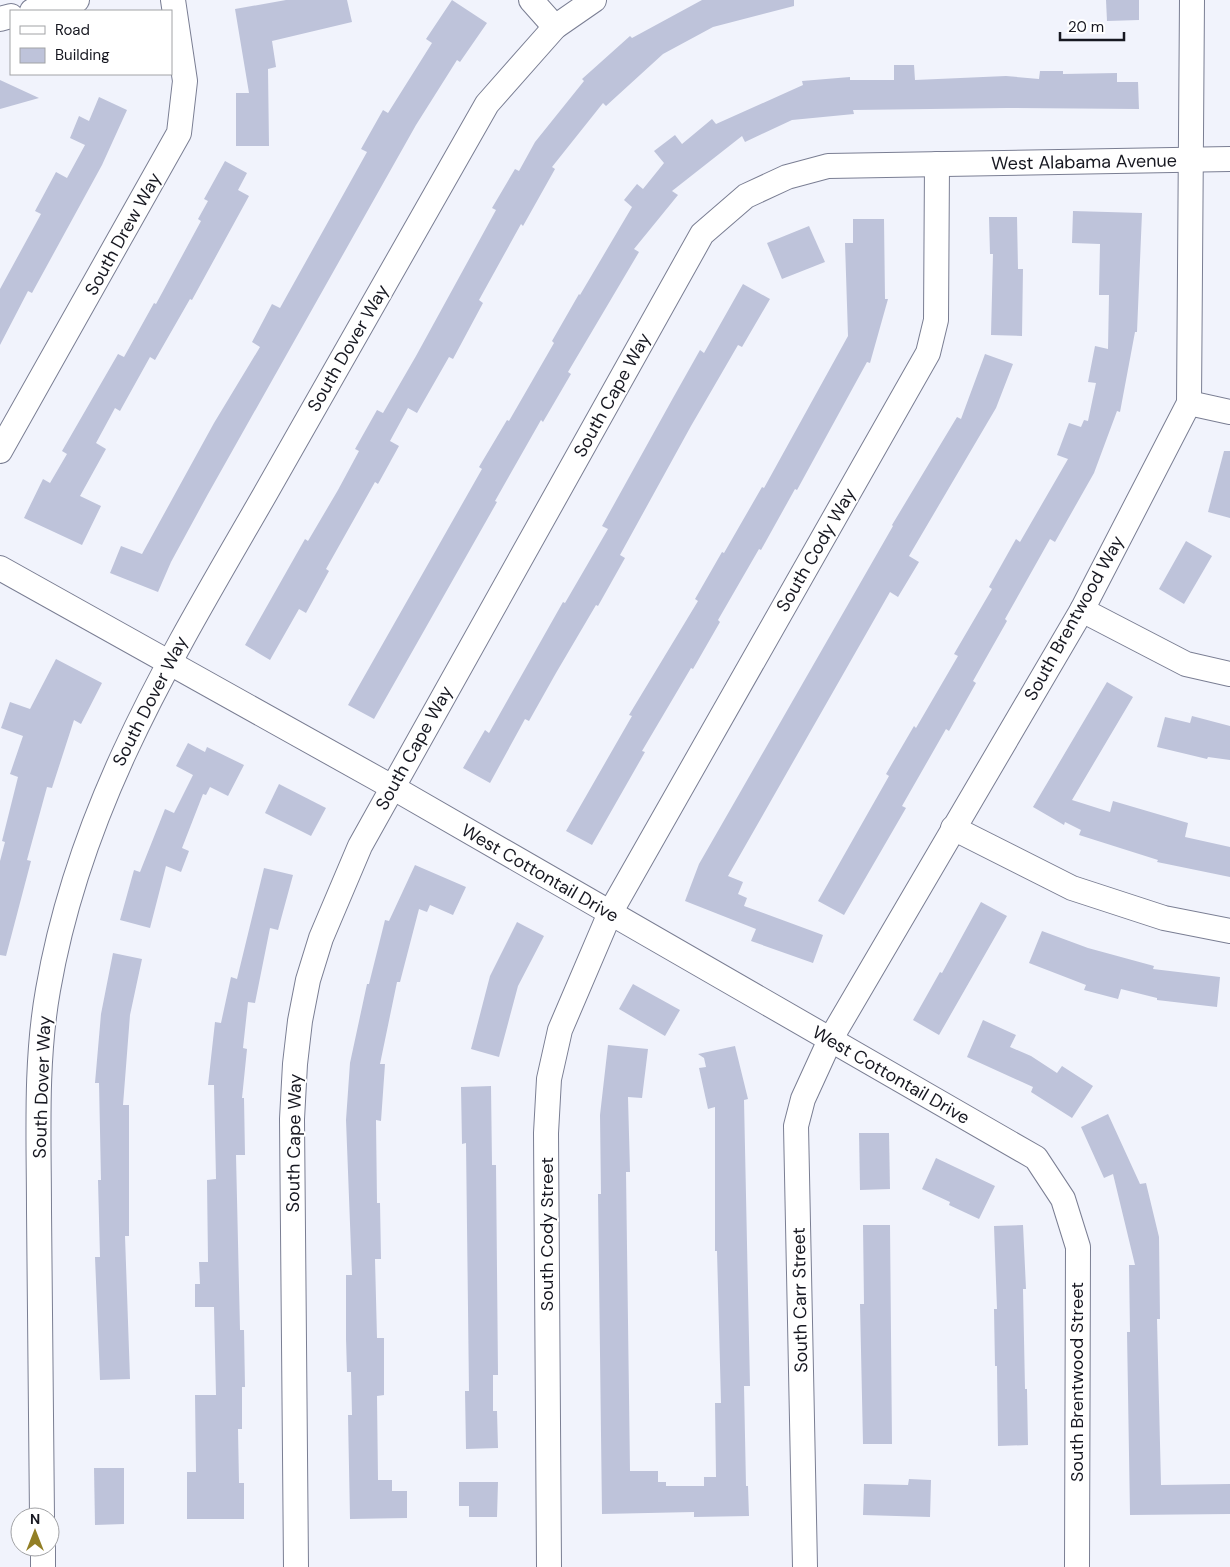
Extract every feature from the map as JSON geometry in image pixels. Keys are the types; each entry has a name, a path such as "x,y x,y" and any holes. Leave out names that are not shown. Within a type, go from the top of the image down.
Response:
{"street":[{"path":"36,10 78,0"},
{"name":"South Drew Way","path":"0,451 179,133 185,81 173,0"},
{"path":"531,0 555,27"},
{"name":"South Dover Way","path":"42,1507 40,1066 47,994 68,900 98,811 116,766 168,662 487,104 555,27 594,0"},
{"path":"1191,160 1192,0"},
{"name":"West Alabama Avenue","path":"937,164 1230,159"},
{"name":"South Brentwood Way","path":"830,1040 1082,610 1189,404 1191,160"},
{"name":"South Cape Way","path":"296,1567 292,1119 300,1021 308,980 321,938 360,846 702,234 746,196 787,177 828,166 937,164"},
{"name":"South Cody Way","path":"610,913 928,352 936,320 937,164"},
{"path":"1189,404 1230,412"},
{"name":"West Cottontail Drive","path":"0,568 392,787 1036,1158 1063,1199"},
{"path":"1082,610 1186,664 1230,674"},
{"path":"953,828 1072,888 1164,918 1230,931"},
{"name":"South Cody Street","path":"549,1567 546,1143 549,1079 560,1030 610,913"},
{"name":"South Carr Street","path":"805,1567 796,1126 803,1099 830,1040"},
{"name":"South Brentwood Street","path":"1063,1199 1078,1247 1077,1567"}],"building":[{"path":"286,0 347,0 352,22 272,41 276,67 268,69 269,146 236,146 236,93 249,93 235,9"},
{"path":"452,0 487,23 460,62 457,60 416,125 208,494 171,562 158,592 110,573 121,546 142,554 214,423 260,347 252,342 272,304 280,308 367,152 361,149 383,110 388,113 432,43 426,39"},
{"path":"702,0 794,0 794,6 713,27 663,54 606,106 603,103 552,167 555,169 523,226 521,224 479,300 483,303 453,359 449,357 417,413 408,408 390,441 399,446 378,484 375,482 326,569 329,571 306,613 299,609 270,660 245,645 305,539 308,541 338,490 359,451 355,449 377,410 383,413 416,356 496,210 492,208 515,169 519,171 535,142 584,81 582,79 630,36 632,38"},
{"path":"1106,0 1139,0 1139,20 1107,21"},
{"path":"894,65 914,65 915,80 1006,76 1039,79 1040,71 1063,71 1063,74 1117,73 1117,82 1138,82 1139,109 853,110 854,114 792,120 745,142 742,136 672,191 678,195 634,249 639,252 568,372 571,374 543,422 541,420 495,501 497,502 374,719 348,705 482,469 479,467 507,420 509,421 554,343 552,341 579,294 632,207 624,200 637,184 643,189 664,163 654,151 675,135 682,144 712,119 716,124 803,85 802,81 850,77 850,80 894,80"},
{"path":"0,80 39,98 0,109"},
{"path":"99,97 127,110 102,165 32,293 28,291 0,345 0,289 41,214 35,211 56,172 67,178 85,145 70,138 79,116 89,121"},
{"path":"225,161 247,173 238,190 249,196 192,300 190,299 155,360 150,357 120,411 115,408 96,443 106,449 80,496 101,506 82,545 24,518 43,479 50,483 67,454 62,451 118,354 124,357 154,303 156,304 201,221 198,219 208,201 204,199"},
{"path":"1073,211 1142,213 1137,332 1135,332 1120,412 1117,411 1094,473 1055,542 1050,539 973,681 976,683 949,731 946,729 902,806 906,808 844,915 818,901 889,776 886,774 914,726 916,728 958,656 954,654 992,589 989,587 1016,539 1020,542 1068,459 1057,455 1069,423 1081,427 1084,420 1088,421 1096,383 1088,382 1095,346 1108,349 1109,295 1099,295 1100,244 1072,243"},
{"path":"989,217 1017,217 1018,269 1023,269 1022,336 991,335 993,254 990,254"},
{"path":"853,219 884,219 885,299 888,299 870,363 867,362 797,490 795,489 761,550 759,549 718,620 720,622 693,669 691,668 642,751 645,752 592,845 566,831 632,716 629,715 698,601 695,599 762,487 764,488 848,336 845,243 853,243"},
{"path":"809,226 825,262 782,279 767,243"},
{"path":"743,284 770,299 742,347 738,345 691,426 620,555 625,558 598,606 596,605 529,721 525,719 490,783 463,768 485,730 489,733 563,602 565,603 608,529 602,526 700,350 704,353"},
{"path":"985,354 1013,364 996,408 909,556 919,562 898,597 890,592 728,876 743,882 738,894 747,898 744,906 823,935 813,963 751,941 756,929 685,901 699,864 892,525 957,417 961,419"},
{"path":"1224,451 1230,451 1230,518 1208,512"},
{"path":"1186,541 1212,556 1184,604 1159,589"},
{"path":"56,659 102,683 81,724 74,720 52,788 47,787 27,860 31,861 6,956 0,955 0,861 5,842 2,841 18,777 10,774 23,736 1,728 10,702 30,709"},
{"path":"1107,682 1133,697 1072,800 1110,812 1113,801 1188,823 1185,837 1230,847 1230,877 1157,862 1158,860 1079,835 1081,830 1065,822 1064,825 1033,807"},
{"path":"1192,716 1230,726 1230,760 1208,757 1207,759 1157,747 1165,717 1190,723"},
{"path":"188,743 205,752 207,747 244,765 228,796 210,787 206,795 203,794 182,848 189,851 181,872 166,866 150,928 120,920 134,870 140,872 165,809 174,813 193,775 176,766"},
{"path":"279,784 326,808 311,836 265,813"},
{"path":"415,865 466,887 453,915 430,905 427,912 419,909 400,982 397,982 380,1064 385,1064 381,1121 376,1120 377,1203 380,1203 381,1259 375,1259 377,1338 384,1338 384,1395 377,1396 378,1480 392,1480 392,1491 407,1491 407,1518 350,1519 348,1415 352,1415 351,1372 347,1372 346,1275 352,1275 346,1120 350,1063 367,984 369,984 385,920 389,921"},
{"path":"264,868 293,875 278,930 270,928 255,1003 248,1002 243,1048 247,1049 242,1098 244,1098 245,1155 236,1155 240,1330 244,1330 245,1387 242,1387 242,1429 238,1429 239,1483 244,1483 244,1519 187,1519 187,1472 196,1472 195,1395 216,1395 214,1307 195,1307 195,1284 200,1284 199,1262 208,1262 207,1180 216,1179 214,1085 208,1085 215,1022 221,1023 231,977 237,979"},
{"path":"981,902 1007,916 939,1035 913,1020 940,972 942,973"},
{"path":"517,922 544,936 518,986 499,1057 471,1049 490,976"},
{"path":"1042,931 1088,948 1154,966 1153,969 1220,977 1217,1007 1157,1000 1157,998 1121,989 1118,999 1084,990 1086,985 1029,963"},
{"path":"113,953 142,959 130,1015 123,1105 129,1105 129,1236 125,1236 130,1379 100,1380 95,1257 100,1257 98,1180 101,1180 99,1083 95,1083 101,1014"},
{"path":"633,984 680,1010 665,1036 619,1009"},
{"path":"983,1020 1016,1035 1010,1047 1031,1056 1057,1073 1062,1066 1093,1086 1072,1118 1031,1092 1033,1087 967,1057"},
{"path":"608,1045 648,1049 642,1098 628,1097 630,1172 626,1172 630,1471 658,1471 658,1482 666,1482 666,1486 704,1486 704,1477 716,1477 715,1403 721,1403 717,1251 715,1251 715,1107 708,1109 699,1068 706,1067 704,1058 698,1054 735,1046 748,1099 744,1100 750,1386 744,1386 746,1486 748,1486 749,1516 694,1517 694,1512 602,1514 598,1194 601,1194 600,1115"},
{"path":"491,1086 492,1165 496,1165 498,1375 493,1375 493,1411 497,1411 498,1448 466,1449 465,1391 469,1391 466,1143 462,1144 461,1087"},
{"path":"1108,1114 1140,1184 1146,1183 1159,1237 1160,1319 1157,1319 1161,1485 1230,1484 1230,1514 1130,1515 1127,1332 1130,1332 1129,1265 1135,1265 1113,1174 1104,1178 1081,1127"},
{"path":"859,1133 889,1133 890,1189 860,1190"},
{"path":"936,1158 995,1186 979,1219 949,1205 950,1202 922,1189"},
{"path":"863,1225 890,1225 892,1444 863,1444 860,1304 864,1304"},
{"path":"1023,1225 1026,1289 1023,1289 1025,1389 1027,1389 1028,1445 998,1446 997,1366 995,1366 994,1309 997,1309 994,1226"},
{"path":"94,1468 124,1468 124,1524 95,1525"},
{"path":"909,1479 931,1480 930,1517 863,1515 864,1484 908,1485"},
{"path":"459,1482 498,1482 497,1517 469,1517 469,1506 459,1506"}]}
